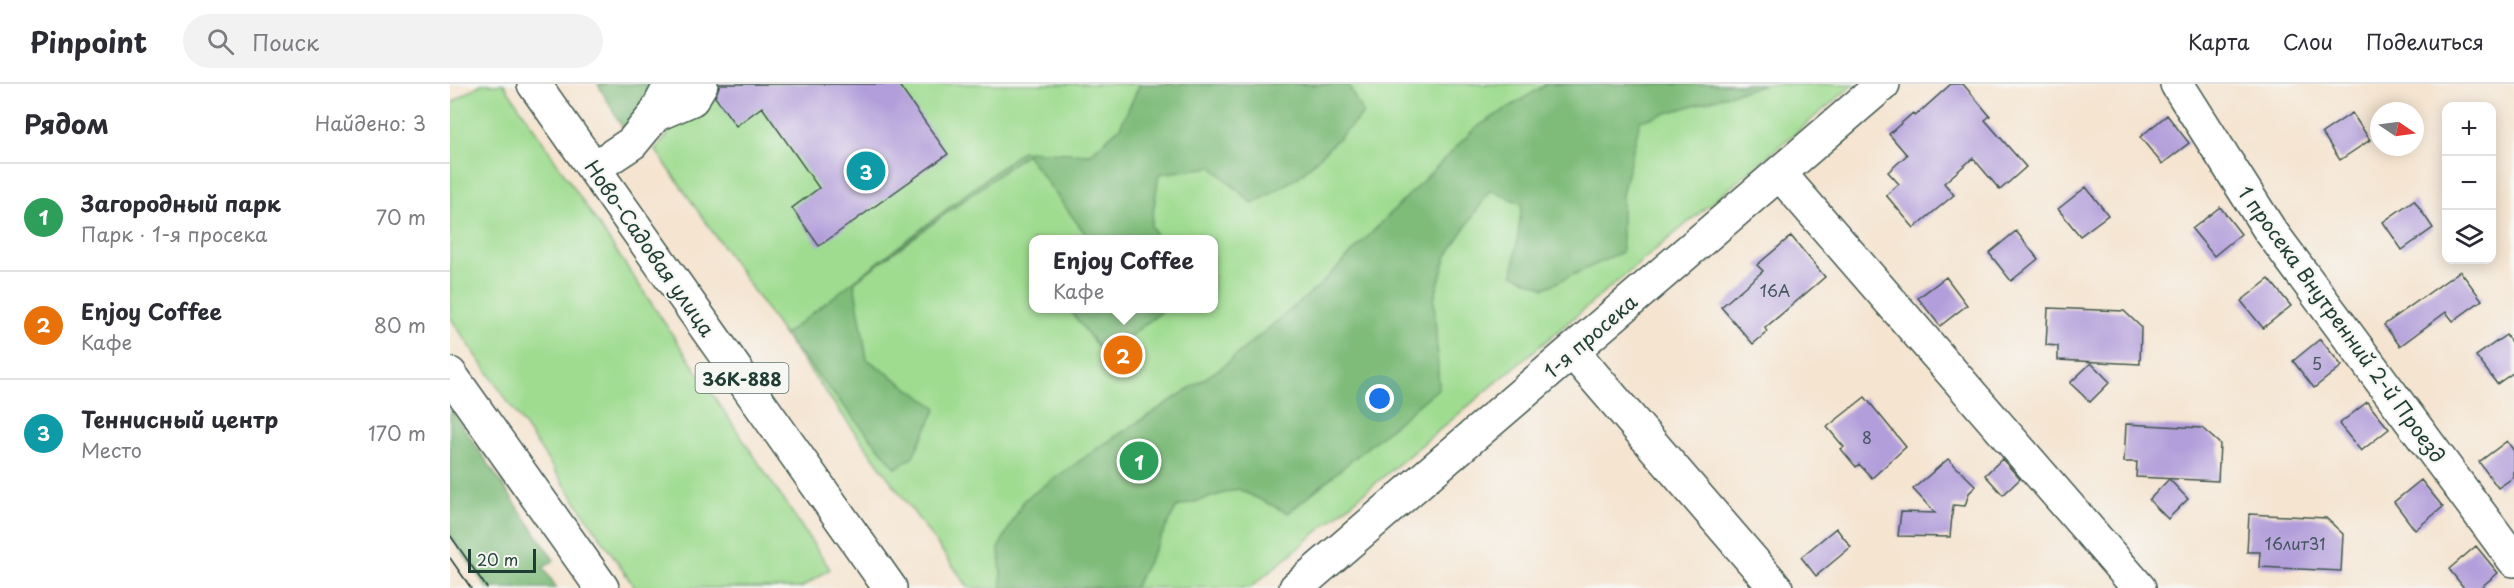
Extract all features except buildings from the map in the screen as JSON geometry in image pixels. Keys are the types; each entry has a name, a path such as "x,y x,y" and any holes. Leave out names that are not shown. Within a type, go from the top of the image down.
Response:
{"street":[{"name":"Ново-Садовая улица","path":"534,84 890,588"},
{"path":"594,168 632,143 655,115 671,84"},
{"path":"655,115 692,99 701,84"},
{"name":"1-я просека","path":"1296,588 1883,84"},
{"name":"1 просека Внутренний 2-й Проезд","path":"2177,84 2269,229 2514,560"},
{"path":"1780,174 2139,588"},
{"path":"1572,351 1776,588"},
{"path":"450,374 602,588"}],"green space":[{"path":"481,84 504,84 830,569 801,588 635,588 450,317 450,104"},
{"path":"598,84 653,84 651,95 623,129"},
{"path":"690,84 1854,84 1250,588 969,588 784,335 655,149 667,136"},
{"path":"1140,84 1348,84 1363,114 1300,176 1253,204 1212,167 1159,174 1151,226 1156,235 1086,235 1026,154 854,282 867,359 937,408 912,458 896,468 784,335 1022,151 1090,154 1120,127"},
{"path":"1547,84 1765,84 1640,121 1622,195 1622,252 1545,288 1513,274 1522,204 1490,190 1446,257 1434,299 1439,388 1288,513 1238,489 1177,507 1134,588 1002,588 999,547 1024,500 1098,448 1221,368 1320,285 1475,128"},
{"path":"1072,313 1160,313 1131,335 1100,350"},
{"path":"450,408 554,560 543,568 557,588 487,588 450,535"}],"tram line":[{"path":"450,535 487,588"},
{"path":"450,558 471,588"}],"place":[{"name":"Теннисный центр","path":"866,171"},
{"name":"Enjoy Coffee","path":"1123,355"},
{"name":"Загородный парк","path":"1139,461"}]}
